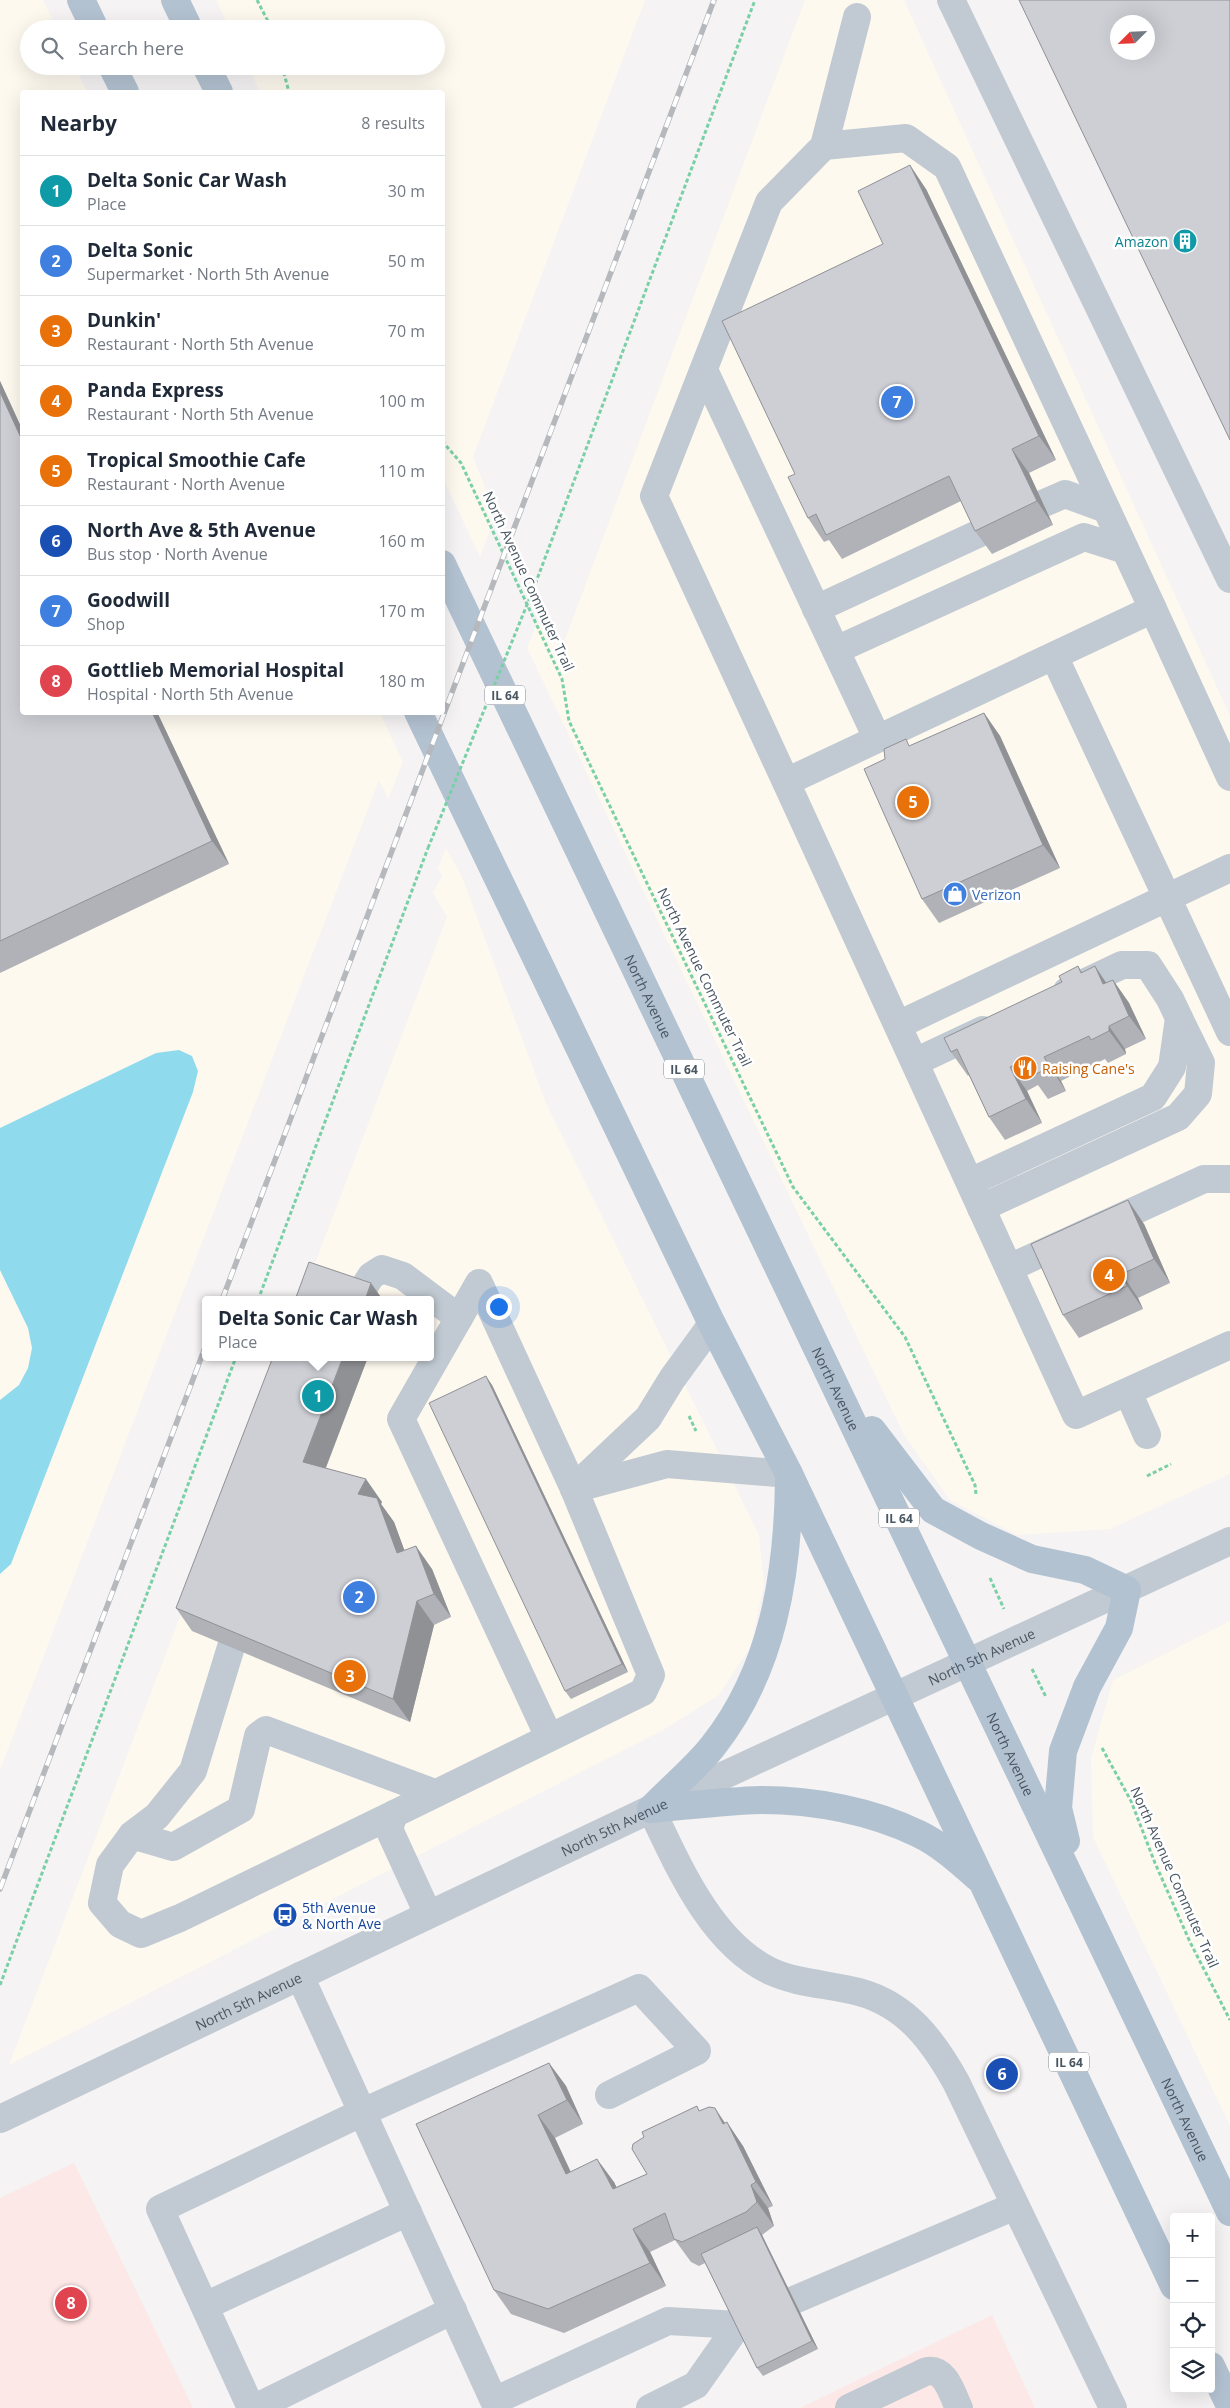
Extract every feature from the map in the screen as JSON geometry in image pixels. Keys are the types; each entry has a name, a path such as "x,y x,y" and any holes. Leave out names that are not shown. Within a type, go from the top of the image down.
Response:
{"main road":[{"path":"81,0 91,20"},
{"path":"175,0 185,20"},
{"path":"116,75 124,90"},
{"path":"210,75 218,90"},
{"name":"North Avenue","path":"445,570 1078,1890 1230,2212"},
{"name":"IL 64","path":"419,715 712,1324 789,1474 1170,2278"},
{"path":"830,1372 902,1473 933,1510 981,1536 1032,1559 1085,1570 1127,1590 1118,1628 1087,1687 1063,1751 1058,1808 1078,1890"},
{"path":"651,1808 712,1747 743,1701 767,1646 779,1600 789,1504 789,1474"},
{"path":"651,1808 761,1800 817,1804 870,1815 920,1834 960,1862 985,1885"},
{"path":"1215,2374 1230,2406"}],"street":[{"path":"951,0 1230,579"},
{"path":"857,17 824,146 769,202 654,496 1076,1415 1230,1345"},
{"path":"824,146 906,138 947,167 1230,777"},
{"path":"704,370 878,738"},
{"path":"1042,504 1065,494 1106,509"},
{"path":"816,609 982,532"},
{"path":"836,650 1084,537 1125,550"},
{"path":"786,782 1153,609"},
{"path":"1054,656 1230,1032"},
{"path":"898,1026 1230,868"},
{"path":"981,1208 1178,1117 1198,1094 1200,1064 1170,999 1148,964 1122,965 1042,1002"},
{"path":"970,1182 1153,1097 1172,1068 1179,1018"},
{"path":"915,1062 1007,1019"},
{"path":"1009,1268 1204,1178 1230,1179"},
{"path":"359,1296 371,1276 382,1269 403,1276 430,1296"},
{"path":"231,1648 193,1771 157,1816 132,1835 110,1865 102,1904 120,1924 141,1934 180,1918 643,1692 651,1675 574,1489 479,1283 401,1419 548,1738"},
{"path":"434,1299 459,1318"},
{"path":"574,1489 648,1418 672,1379 712,1324"},
{"path":"1128,1392 1147,1435"},
{"path":"574,1489 667,1464 789,1474"},
{"name":"North 5th Avenue","path":"0,2119 651,1808 1230,1541"},
{"path":"132,1835 173,1847 241,1809 258,1736 266,1730 435,1794"},
{"path":"651,1808 683,1876 701,1907 742,1951 770,1971 820,1986 858,1992 880,1999 903,2013 924,2032 956,2082 1113,2408"},
{"path":"394,1814 389,1829 428,1914"},
{"path":"300,1976 496,2405 668,2321 738,2325 696,2385 650,2408"},
{"path":"453,2310 253,2408 160,2209 363,2112 640,1988 697,2051 609,2095"},
{"path":"794,2300 1015,2206"},
{"path":"205,2306 408,2212"},
{"path":"849,2408 927,2371 934,2370 942,2374 959,2408"}],"path":[{"path":"257,0 267,20"},
{"path":"260,1296 428,848 533,590 754,0"},
{"path":"284,75 288,90"},
{"name":"North Avenue Commuter Trail","path":"445,445 461,464 487,517 562,679 569,721 793,1186 905,1337 975,1485 977,1499"},
{"path":"0,1985 234,1361"},
{"path":"687,1412 697,1433"},
{"path":"1147,1476 1171,1464"},
{"name":"North Avenue Commuter Trail","path":"1099,1743 1131,1801 1155,1863 1190,1942 1230,2020"}],"shaded area":[{"path":"0,0 43,0 53,20 20,20 20,75 79,75 86,90 20,90 20,715 381,715 403,762 388,799 379,780 0,1770"},
{"path":"216,0 645,0 473,457 496,515 480,557 445,482 445,90 259,90 252,75 445,75 445,20 226,20"},
{"path":"805,0 904,0 1230,716 1230,1474 1110,1529 1017,1535 950,1500 904,1435 527,648 542,610 561,650"},
{"path":"446,848 462,877 546,1103 759,1535 764,1584 751,1646 719,1695 663,1730 9,2065 277,1361 434,1361 434,1296 303,1296 447,917 433,893 442,876 438,868"},
{"path":"1230,1621 1230,2126 1093,1837 1091,1758 1113,1680"},
{"path":"74,2163 193,2408 0,2408 0,2198"},
{"path":"992,2315 1035,2408 800,2408"}],"water":[{"path":"179,1050 192,1056 198,1071 193,1092 11,1564 0,1574 0,1400 19,1385 28,1368 32,1348 28,1328 0,1270 0,1128 156,1053"}],"building":[{"name":"Amazon","path":"1019,0 1230,0 1230,440"},
{"path":"910,165 1039,436 1012,449 1037,501 975,531 949,476 826,535 816,514 808,518 788,477 795,474 722,321 883,244 858,191"},
{"path":"0,392 20,436 20,715 153,715 212,841 0,941"},
{"path":"984,713 1043,845 922,899 864,769 885,759 884,749 906,739 909,746"},
{"path":"1078,966 1081,973 1095,966 1103,984 1113,980 1129,1016 1109,1026 1109,1031 1091,1040 1089,1036 1044,1057 1050,1067 1032,1076 1024,1061 1010,1067 1026,1099 989,1117 957,1049 951,1052 944,1038 1062,982 1059,976"},
{"path":"1128,1200 1154,1259 1122,1274 1127,1286 1063,1315 1031,1244"},
{"path":"309,1262 371,1283 366,1296 296,1296"},
{"path":"271,1361 341,1361 303,1462 366,1479 358,1494 377,1498 397,1553 416,1546 434,1594 417,1601 393,1699 176,1608"},
{"path":"486,1376 622,1664 565,1691 429,1403"},
{"path":"549,2063 567,2100 538,2115 566,2174 597,2159 613,2189 647,2174 632,2149 633,2144 644,2137 642,2132 697,2106 699,2111 709,2107 715,2108 723,2124 727,2122 756,2182 751,2185 757,2202 746,2212 682,2242 674,2239 665,2213 633,2229 650,2263 548,2309 494,2290 416,2124"},
{"path":"757,2227 812,2341 757,2368 701,2254"}],"railway":[{"path":"445,711 714,0"},
{"path":"224,1296 443,715"},
{"path":"0,1889 202,1356"}],"place":[{"name":"Amazon","path":"1185,241"},
{"name":"Goodwill","path":"897,402"},
{"name":"Tropical Smoothie Cafe","path":"913,802"},
{"name":"Verizon","path":"955,894"},
{"name":"Raising Cane's","path":"1025,1068"},
{"name":"Panda Express","path":"1109,1275"},
{"name":"Delta Sonic Car Wash","path":"318,1396"},
{"name":"Delta Sonic","path":"359,1597"},
{"name":"Dunkin'","path":"350,1676"},
{"name":"5th Avenue & North Ave","path":"285,1915"},
{"name":"North Ave & 5th Avenue","path":"1002,2074"},
{"name":"Gottlieb Memorial Hospital","path":"71,2303"}]}
